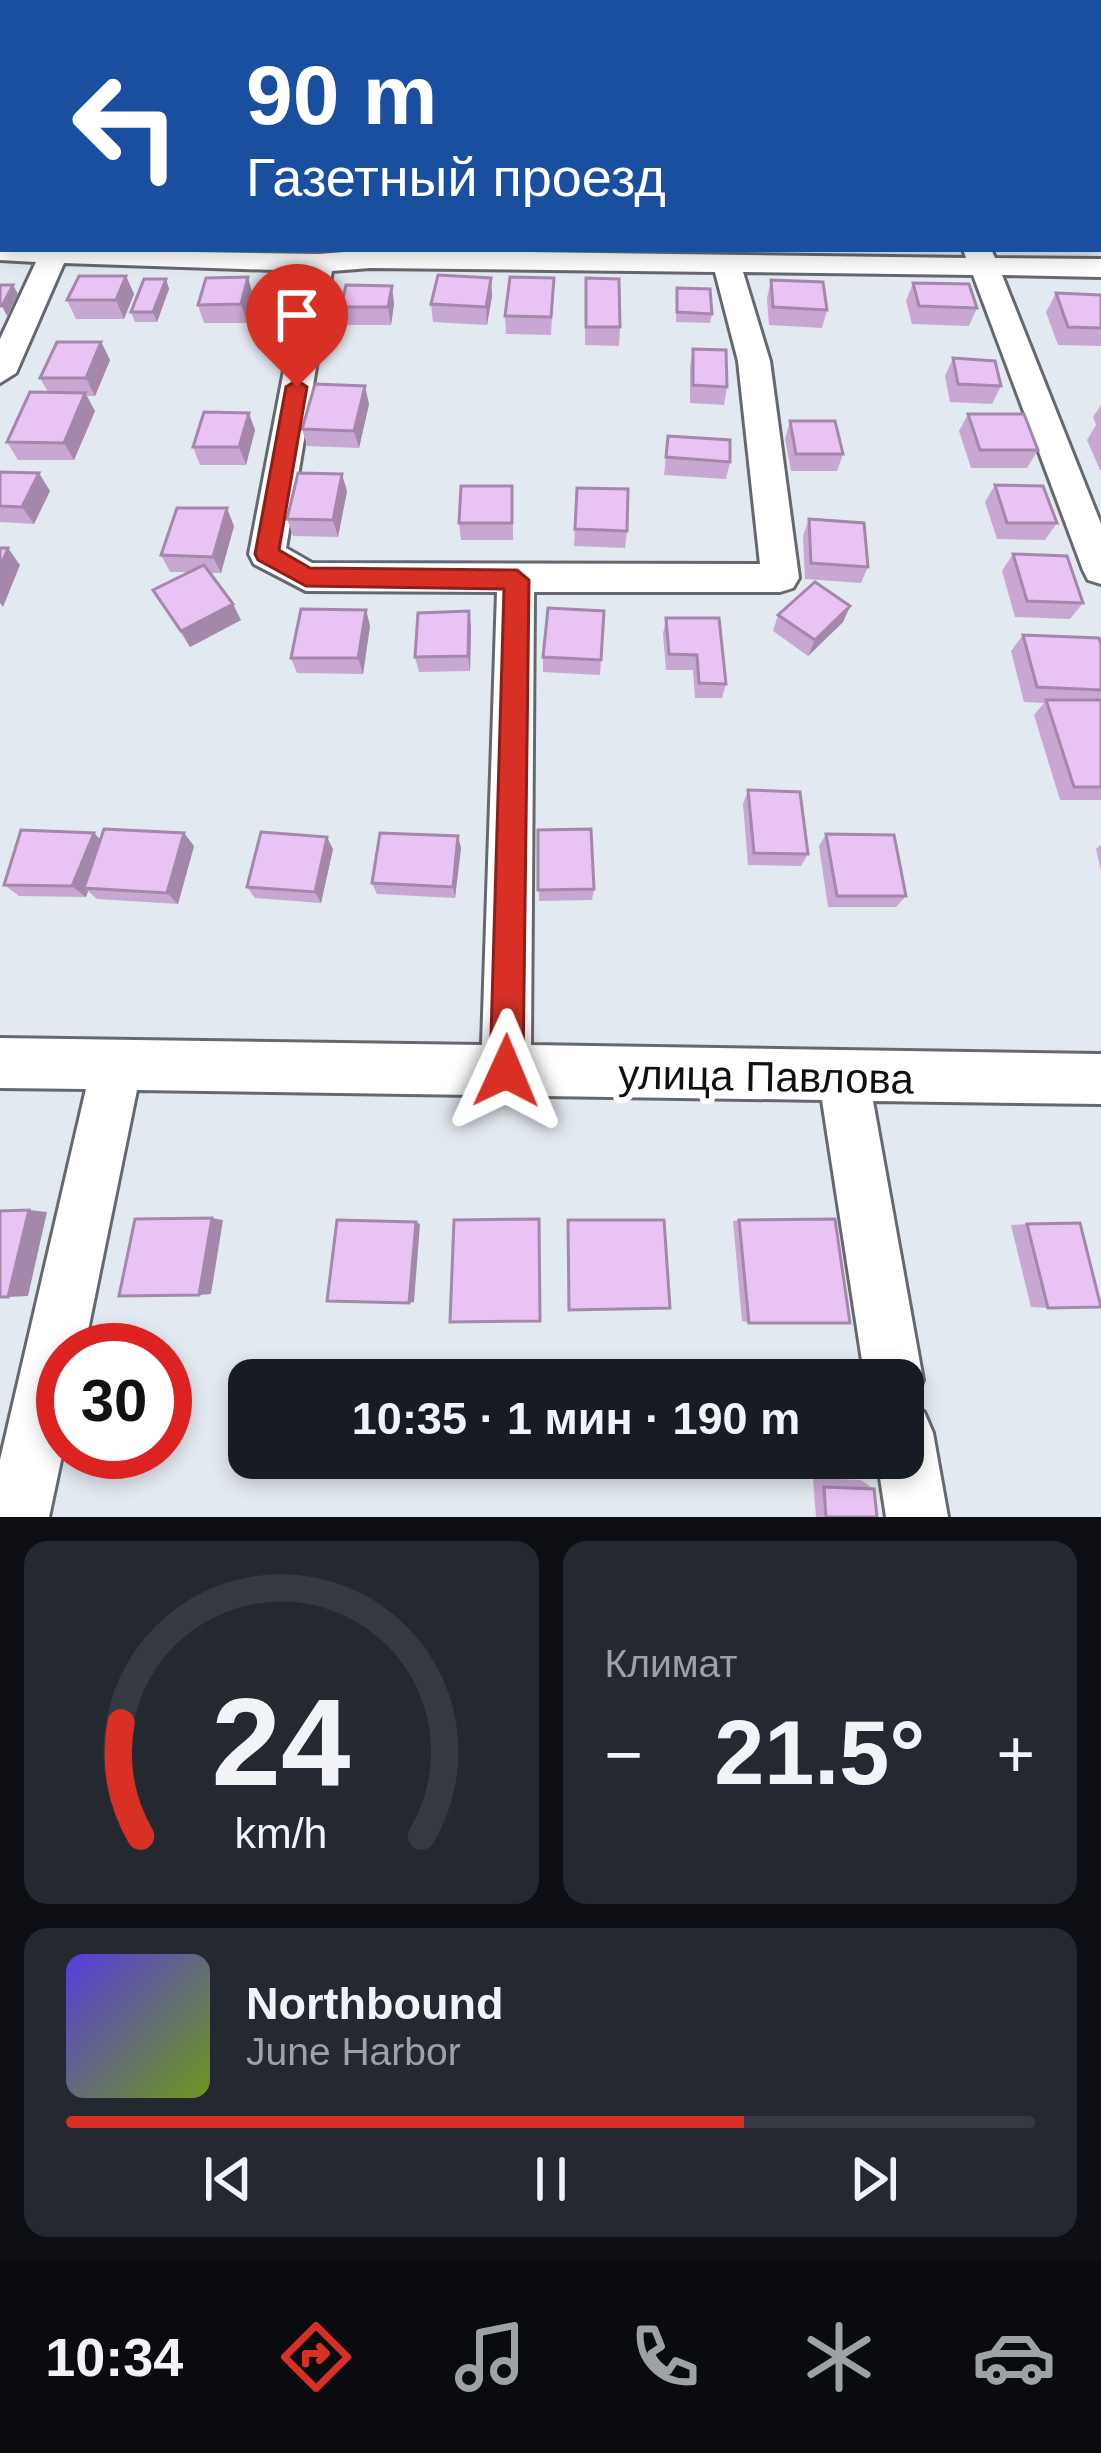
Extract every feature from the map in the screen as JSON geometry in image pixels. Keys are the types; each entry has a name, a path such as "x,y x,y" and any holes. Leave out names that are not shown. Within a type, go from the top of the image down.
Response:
{"street":[{"path":"0,252 319,262 371,254 672,256 728,265 981,258 1101,268"},
{"path":"0,373 54,252"},
{"path":"981,258 1101,570"},
{"path":"319,262 267,554 306,577 780,578 754,361 728,265"},
{"path":"506,1071 517,580"},
{"name":"улица Павлова","path":"0,1063 1101,1079"},
{"path":"17,1517 117,1065"},
{"path":"844,1078 891,1359"},
{"path":"911,1479 917,1517"}],"building":[{"path":"438,275 491,278 486,307 431,304"},
{"path":"79,276 126,276 116,300 67,300"},
{"path":"248,277 241,304 198,305 206,278"},
{"path":"510,277 554,278 551,317 505,316"},
{"path":"586,278 619,279 620,327 586,327"},
{"path":"144,279 166,279 153,312 131,312"},
{"path":"771,280 823,282 827,310 773,307"},
{"path":"913,283 969,284 977,308 919,306"},
{"path":"0,285 13,285 2,306 0,306"},
{"path":"346,285 392,286 388,307 341,307"},
{"path":"260,286 286,286 282,307 255,308"},
{"path":"677,288 710,289 712,314 677,312"},
{"path":"1056,293 1101,295 1101,328 1068,327"},
{"path":"57,342 101,342 86,378 40,378"},
{"path":"693,349 726,350 727,387 693,385"},
{"path":"953,358 995,361 1001,386 958,384"},
{"path":"315,384 365,386 354,431 302,429"},
{"path":"30,392 85,393 64,443 7,442"},
{"path":"204,412 249,413 239,447 193,447"},
{"path":"968,414 1024,414 1038,450 980,450"},
{"path":"790,421 835,421 843,454 796,454"},
{"path":"668,436 730,440 730,462 666,457"},
{"path":"0,472 39,473 22,507 0,506"},
{"path":"298,473 342,474 333,520 287,519"},
{"path":"995,485 1043,486 1057,523 1007,523"},
{"path":"461,486 512,486 512,523 459,523"},
{"path":"577,488 628,489 627,531 575,529"},
{"path":"177,508 227,508 213,557 161,555"},
{"path":"809,519 864,523 868,567 811,563"},
{"path":"1013,554 1067,556 1083,603 1027,601"},
{"path":"204,565 233,604 181,631 153,590"},
{"path":"815,582 850,606 815,640 778,615"},
{"path":"548,608 604,611 601,660 543,657"},
{"path":"301,609 366,610 358,658 291,658"},
{"path":"469,611 468,656 415,657 418,613"},
{"path":"666,618 719,618 726,684 699,683 697,655 669,654"},
{"path":"1023,635 1099,638 1101,690 1037,687"},
{"path":"1046,700 1101,700 1101,787 1074,787"},
{"path":"748,790 800,792 808,854 754,853"},
{"path":"104,829 184,833 167,893 84,888"},
{"path":"591,829 594,889 538,890 538,830"},
{"path":"21,830 94,833 72,886 4,885"},
{"path":"261,832 327,837 315,892 247,887"},
{"path":"380,833 458,836 453,887 372,883"},
{"path":"826,834 894,835 906,896 837,896"},
{"path":"29,1210 8,1297 0,1297 0,1211"},
{"path":"212,1218 199,1295 119,1296 135,1219"},
{"path":"539,1219 540,1321 450,1322 454,1220"},
{"path":"835,1219 850,1323 749,1323 739,1220"},
{"path":"337,1220 416,1222 409,1303 327,1301"},
{"path":"568,1220 664,1220 670,1308 569,1310"},
{"path":"1080,1223 1101,1307 1048,1308 1027,1224"},
{"path":"824,1487 874,1489 877,1517 826,1517"}],"route":[{"path":"297,387 267,554 306,577 517,580 506,1071"}]}
